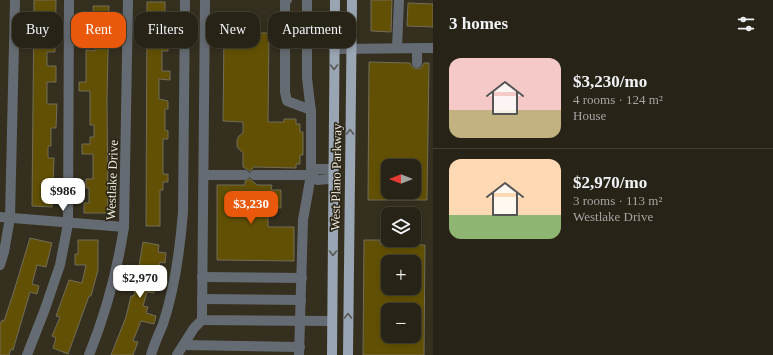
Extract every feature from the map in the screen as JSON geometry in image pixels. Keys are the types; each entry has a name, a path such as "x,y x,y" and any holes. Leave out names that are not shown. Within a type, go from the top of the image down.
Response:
{"main road":[{"name":"West Plano Parkway","path":"332,355 334,0"},
{"name":"West Plano Parkway","path":"348,355 352,0"},
{"path":"333,174 349,171"}],"street":[{"path":"0,265 4,252 15,0"},
{"path":"27,355 46,309 60,265 68,224 69,0"},
{"name":"Westlake Drive","path":"89,355 109,300 118,264 124,227 128,0"},
{"path":"151,355 167,310 177,269 182,234 185,0"},
{"path":"202,320 205,0"},
{"path":"287,0 285,1 285,92 287,101 311,110"},
{"path":"184,345 300,351 304,220 311,175 311,110 306,78 307,0"},
{"path":"398,48 399,0"},
{"path":"417,48 417,63"},
{"path":"334,49 433,48"},
{"path":"204,175 311,175 318,180 329,179 333,174"},
{"path":"5,218 68,224 124,227"},
{"path":"202,277 302,278"},
{"path":"202,298 301,300"},
{"path":"177,355 194,328 202,320 332,321"}],"building":[{"path":"34,0 56,0 56,12 34,12"},
{"path":"371,0 392,0 391,32 371,31"},
{"path":"147,2 165,2 165,12 147,12"},
{"path":"408,3 433,4 433,27 407,26"},
{"path":"93,6 109,6 109,12 93,12"},
{"path":"260,33 268,33 268,122 284,122 284,119 296,119 296,124 300,124 300,132 303,132 303,155 300,155 300,164 296,164 296,168 254,167 250,171 243,167 243,153 237,147 237,140 243,133 243,122 223,121 224,48 260,48"},
{"path":"34,48 55,48 55,52 47,52 47,66 56,66 56,82 47,82 47,104 57,104 56,128 51,128 51,146 48,146 48,158 54,158 52,207 32,206"},
{"path":"95,48 108,48 108,213 84,213 84,203 89,203 89,188 86,188 86,179 93,179 93,154 82,154 82,144 90,144 90,137 94,137 94,125 90,125 90,91 79,91 79,82 86,82 86,50 95,51"},
{"path":"147,48 168,48 168,51 162,51 162,71 170,71 170,80 159,79 159,99 168,101 168,109 165,109 165,130 168,131 168,139 163,139 163,174 168,174 168,182 163,182 163,190 160,190 160,226 146,226"},
{"path":"369,62 410,63 412,67 417,69 421,68 424,63 429,63 427,200 368,200"},
{"path":"250,179 257,185 272,185 271,190 281,190 281,208 268,207 268,227 294,227 294,261 217,260 217,185 245,185 245,181"},
{"path":"30,238 52,243 46,267 37,265 32,284 39,286 37,294 30,292 13,350 11,349 9,355 0,355 0,324 2,320 4,321"},
{"path":"78,240 98,240 98,270 91,296 89,296 68,354 53,348 56,338 52,336 60,317 56,316 69,280 82,283 86,265 75,265 75,254 78,254"},
{"path":"364,240 380,240 381,247 421,247 421,245 425,245 424,355 363,355"},
{"path":"143,242 159,245 158,252 166,253 165,263 160,262 154,293 147,292 143,306 148,307 146,313 156,316 154,324 141,321 133,341 138,342 133,355 111,355 126,317 131,296 134,296"}]}
